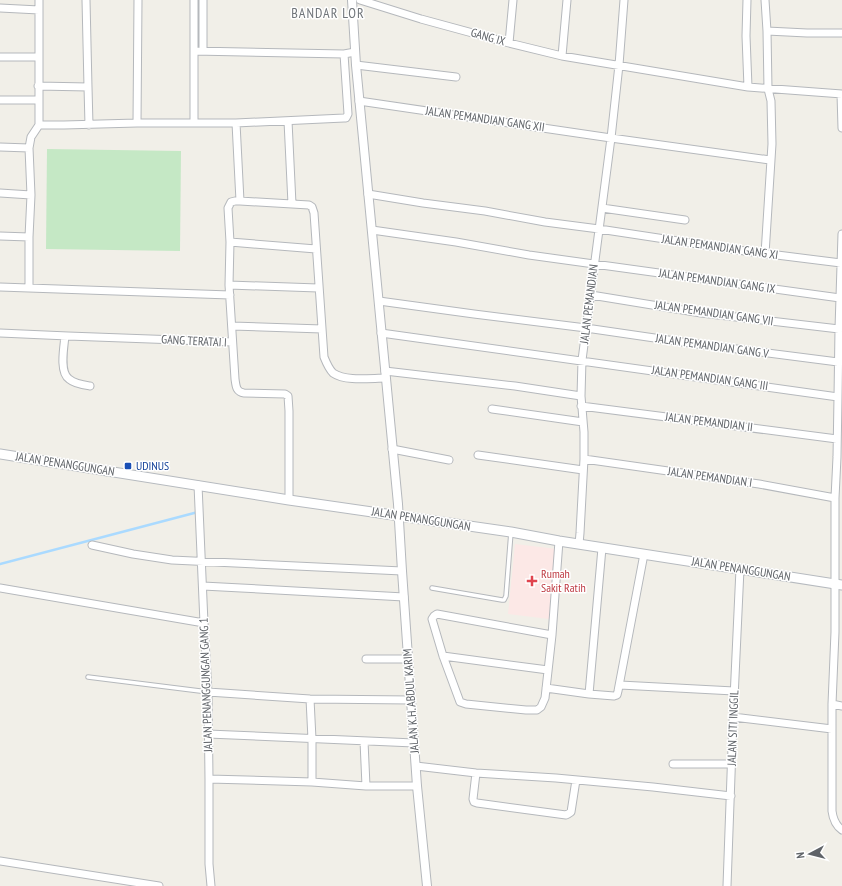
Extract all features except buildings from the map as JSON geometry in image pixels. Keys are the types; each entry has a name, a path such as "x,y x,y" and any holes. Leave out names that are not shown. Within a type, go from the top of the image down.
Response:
{"main road":[{"name":"JALAN PENANGGUNGAN","path":"0,454 289,500 511,532 602,548 839,585"}],"street":[{"path":"29,288 31,195 29,148 31,137 38,125 39,0"},
{"path":"86,0 90,124"},
{"path":"137,123 138,0"},
{"path":"194,0 194,122"},
{"path":"202,51 203,0"},
{"name":"JALAN K.H. ABDUL KARIM","path":"352,0 359,101 399,516 417,786 427,886"},
{"name":"GANG IX","path":"360,0 421,19 562,56 748,87 842,94"},
{"path":"509,43 512,0"},
{"path":"562,56 567,0"},
{"name":"JALAN PEMANDIAN","path":"579,544 584,459 581,406 582,360 611,138 624,0"},
{"path":"747,0 746,36 748,87"},
{"path":"765,0 768,88 771,101 772,144 765,254"},
{"path":"0,8 39,10"},
{"path":"767,31 842,33"},
{"path":"194,51 344,54 355,52"},
{"path":"38,125 194,122 236,123 346,118 348,114 344,54"},
{"path":"0,57 38,57"},
{"path":"356,65 456,77"},
{"path":"38,86 88,87"},
{"path":"842,94 842,128"},
{"path":"0,100 38,100"},
{"name":"JALAN PEMANDIAN GANG XII","path":"359,101 770,160"},
{"path":"288,121 292,204"},
{"path":"236,123 240,201"},
{"path":"0,148 29,148"},
{"path":"0,193 31,195"},
{"name":"JALAN PEMANDIAN GANG XI","path":"368,194 485,211 545,222 765,254 841,263"},
{"path":"232,342 229,285 230,242 228,208 230,204 232,201 240,201 309,205 313,209 324,357 328,367 333,372 341,377 351,379 385,374 515,386 581,396"},
{"path":"602,208 685,220"},
{"name":"JALAN PEMANDIAN GANG IX","path":"372,230 456,242 529,255 840,298"},
{"path":"842,234 838,362 840,378 838,396 835,498 839,585 838,656 832,704 832,811 833,819 837,826 842,830"},
{"path":"0,236 29,237"},
{"path":"230,242 316,249"},
{"path":"229,285 318,288"},
{"path":"0,287 230,295"},
{"name":"JALAN PEMANDIAN GANG VII","path":"591,295 701,312 839,330"},
{"name":"JALAN PEMANDIAN GANG V","path":"379,301 838,362"},
{"path":"232,326 322,329"},
{"name":"GANG TERATAI I","path":"0,333 232,342 235,379 238,391 244,393 285,394 288,396 289,500"},
{"name":"JALAN PEMANDIAN GANG III","path":"381,333 838,396"},
{"path":"65,336 63,362 66,376 78,384 90,386"},
{"name":"JALAN PEMANDIAN II","path":"581,406 837,439"},
{"path":"492,409 583,422"},
{"path":"392,450 449,460"},
{"path":"478,454 583,470"},
{"name":"JALAN PEMANDIAN I","path":"584,459 759,484 835,498"},
{"name":"JALAN PENANGGUNGAN GANG 1","path":"198,485 208,692 209,864 211,886"},
{"path":"552,635 436,614 432,617 443,656 460,702 466,704 537,710 541,707 545,698 552,635 559,541"},
{"path":"92,545 133,554 172,560 402,571"},
{"path":"589,694 602,548"},
{"path":"546,688 589,694 617,695 620,686 644,554"},
{"name":"JALAN SITI INGGIL","path":"727,886 740,569"},
{"path":"203,586 404,597"},
{"path":"0,588 204,623"},
{"path":"443,656 548,670"},
{"path":"366,659 408,658"},
{"path":"620,686 734,691"},
{"path":"208,692 310,699 411,700"},
{"path":"310,699 312,782"},
{"path":"832,704 842,706"},
{"path":"733,717 832,729"},
{"path":"208,734 414,743"},
{"path":"364,741 366,786"},
{"path":"673,764 732,764"},
{"path":"416,766 476,773 653,787 731,796"},
{"path":"476,773 473,799 474,802 566,814 571,812 576,780"},
{"path":"209,779 312,782 366,786 417,786"},
{"path":"0,861 159,886"}],"lane":[{"path":"432,588 504,600 506,596 511,532"},
{"path":"88,678 208,692"}],"shaded area":[{"name":"Rumah Sakit Ratih","path":"515,544 557,549 549,619 508,614"}],"green space":[{"path":"47,149 181,151 180,251 46,249"}],"waterway":[{"path":"0,564 198,512"}],"place":[{"name":"UDINUS","path":"128,466"},
{"name":"Rumah Sakit Ratih","path":"532,581"}],"district":[{"name":"BANDAR LOR","path":"328,13"}]}
